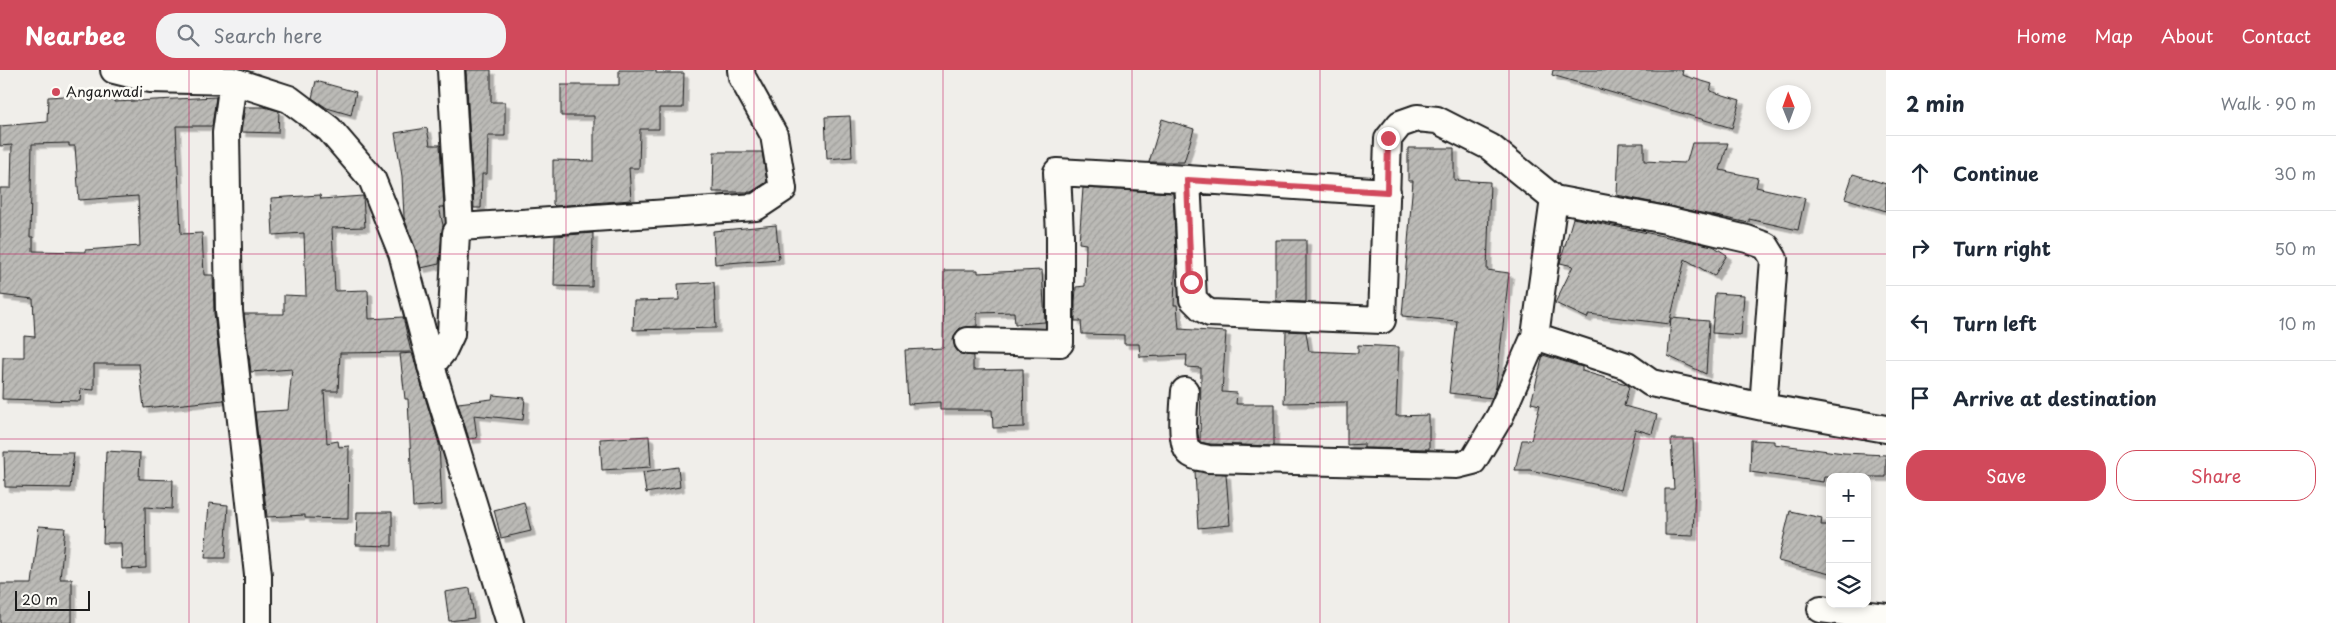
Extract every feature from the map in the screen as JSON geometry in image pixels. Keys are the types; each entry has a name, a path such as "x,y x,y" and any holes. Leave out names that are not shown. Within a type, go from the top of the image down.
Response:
{"street":[{"path":"114,70 150,79 233,81 289,99 329,129 372,179 402,253 431,366 510,623"},
{"path":"431,366 443,350 451,334 456,233 460,227 451,70"},
{"path":"460,227 756,207 783,189 774,135 742,77 741,70"},
{"path":"233,81 226,133 229,311 258,575 258,623"},
{"path":"1187,180 1193,299 1210,313 1382,320 1388,138 1400,124 1418,118 1438,120 1490,147 1554,199 1666,220 1747,239 1766,246 1774,258 1763,407"},
{"path":"968,340 1060,343 1060,235 1057,172 1387,192"},
{"path":"1185,392 1184,442 1187,451 1192,455 1208,459 1457,465 1473,460 1500,416 1535,336 1554,199"},
{"path":"1535,336 1626,366 1651,383 1763,407 1886,429"},
{"path":"1821,609 1886,617"}],"building":[{"path":"466,70 491,70 491,102 505,102 505,136 488,136 487,174 482,174 481,208 474,208"},
{"path":"619,70 656,70 656,73 684,73 683,108 659,108 659,129 640,129 639,168 629,168 631,200 555,206 553,204 553,160 594,161 594,116 561,116 561,85 619,85"},
{"path":"1553,70 1683,70 1682,75 1712,84 1710,91 1740,100 1732,128 1552,75"},
{"path":"316,81 356,92 351,115 327,108 312,98"},
{"path":"114,93 114,102 216,97 212,126 176,126 181,234 202,233 204,275 213,275 214,313 224,400 144,408 139,364 94,364 94,390 81,389 80,401 2,399 3,357 24,357 24,336 35,337 33,299 0,295 0,188 11,188 12,145 0,146 0,126 47,122 48,97","holes":["69,143 69,146 75,146 79,200 138,196 140,246 85,250 85,252 33,251 33,237 30,237 32,144"]},
{"path":"245,107 264,107 279,111 278,133 241,132"},
{"path":"850,116 852,157 827,159 825,117"},
{"path":"1162,119 1194,129 1184,162 1149,162"},
{"path":"427,128 430,145 440,145 444,207 439,207 443,225 439,264 421,268 404,217 402,176 395,133"},
{"path":"1619,143 1644,143 1644,161 1683,163 1687,161 1692,143 1728,143 1720,170 1758,178 1756,187 1805,198 1798,230 1749,219 1749,223 1617,195"},
{"path":"1408,148 1454,148 1454,180 1490,182 1487,270 1509,273 1496,387 1492,398 1449,393 1457,321 1402,316 1413,181 1408,181"},
{"path":"714,152 762,152 767,182 751,192 713,192"},
{"path":"1853,174 1886,184 1886,211 1845,198"},
{"path":"1083,188 1173,193 1176,254 1174,305 1177,305 1179,329 1226,332 1222,392 1237,393 1236,404 1274,404 1274,446 1200,442 1201,368 1186,367 1187,355 1140,357 1139,344 1124,344 1124,335 1082,334 1081,321 1075,321 1075,304 1076,287 1085,286 1086,244 1079,243"},
{"path":"320,195 321,199 363,196 365,227 332,228 335,291 368,290 369,319 403,317 411,352 340,353 338,391 324,391 327,443 338,441 339,447 349,446 348,519 305,518 305,515 267,517 255,412 288,410 292,369 251,372 244,314 284,314 284,295 306,296 304,233 273,235 271,198"},
{"path":"1573,218 1713,246 1727,255 1714,276 1685,259 1669,324 1589,314 1587,318 1555,303 1573,266 1560,263"},
{"path":"776,225 779,259 715,264 713,231"},
{"path":"593,233 592,287 554,286 555,236"},
{"path":"1276,240 1306,240 1306,302 1276,301"},
{"path":"944,270 978,270 978,273 1042,270 1045,322 1015,324 1014,312 977,313 977,326 960,328 953,340 955,348 960,354 973,356 973,370 1023,369 1024,427 993,428 992,410 940,410 940,402 908,404 905,350 943,348"},
{"path":"714,282 716,328 633,330 634,301 679,300 678,284"},
{"path":"1715,293 1744,295 1741,335 1712,333"},
{"path":"1671,318 1709,321 1706,374 1668,356"},
{"path":"1286,331 1306,332 1309,351 1358,353 1358,345 1399,347 1396,416 1429,415 1429,449 1364,448 1364,444 1347,445 1347,402 1284,403"},
{"path":"412,353 439,444 442,505 413,507 408,399 405,399 400,354"},
{"path":"1543,355 1582,367 1582,371 1626,384 1629,386 1624,406 1657,415 1652,434 1635,429 1621,490 1530,470 1515,470 1522,440 1531,440 1540,405 1531,403"},
{"path":"493,395 525,398 523,420 474,415 477,438 469,439 458,403 492,399"},
{"path":"649,436 651,467 602,470 600,439"},
{"path":"1671,439 1693,439 1695,481 1693,536 1665,535 1665,489 1674,489"},
{"path":"1751,440 1774,441 1774,444 1844,453 1886,455 1886,477 1871,477 1871,473 1826,473 1823,482 1750,472"},
{"path":"106,451 140,453 139,479 173,480 172,509 145,507 146,568 122,569 121,543 103,543"},
{"path":"4,452 74,453 70,488 5,487"},
{"path":"678,467 680,487 646,493 643,472"},
{"path":"1195,471 1226,474 1230,525 1198,528"},
{"path":"524,502 531,531 501,538 494,510"},
{"path":"209,503 228,505 225,558 205,558"},
{"path":"1790,511 1822,518 1821,525 1826,525 1826,573 1778,561"},
{"path":"357,512 392,512 392,546 356,545"},
{"path":"39,526 65,528 60,579 72,579 72,623 0,623 0,584 32,584"},
{"path":"470,588 474,618 449,621 445,592"}],"place":[{"name":"Anganwadi","path":"56,92"}],"route":[{"path":"1191,282 1187,180 1387,192 1388,138"}]}
